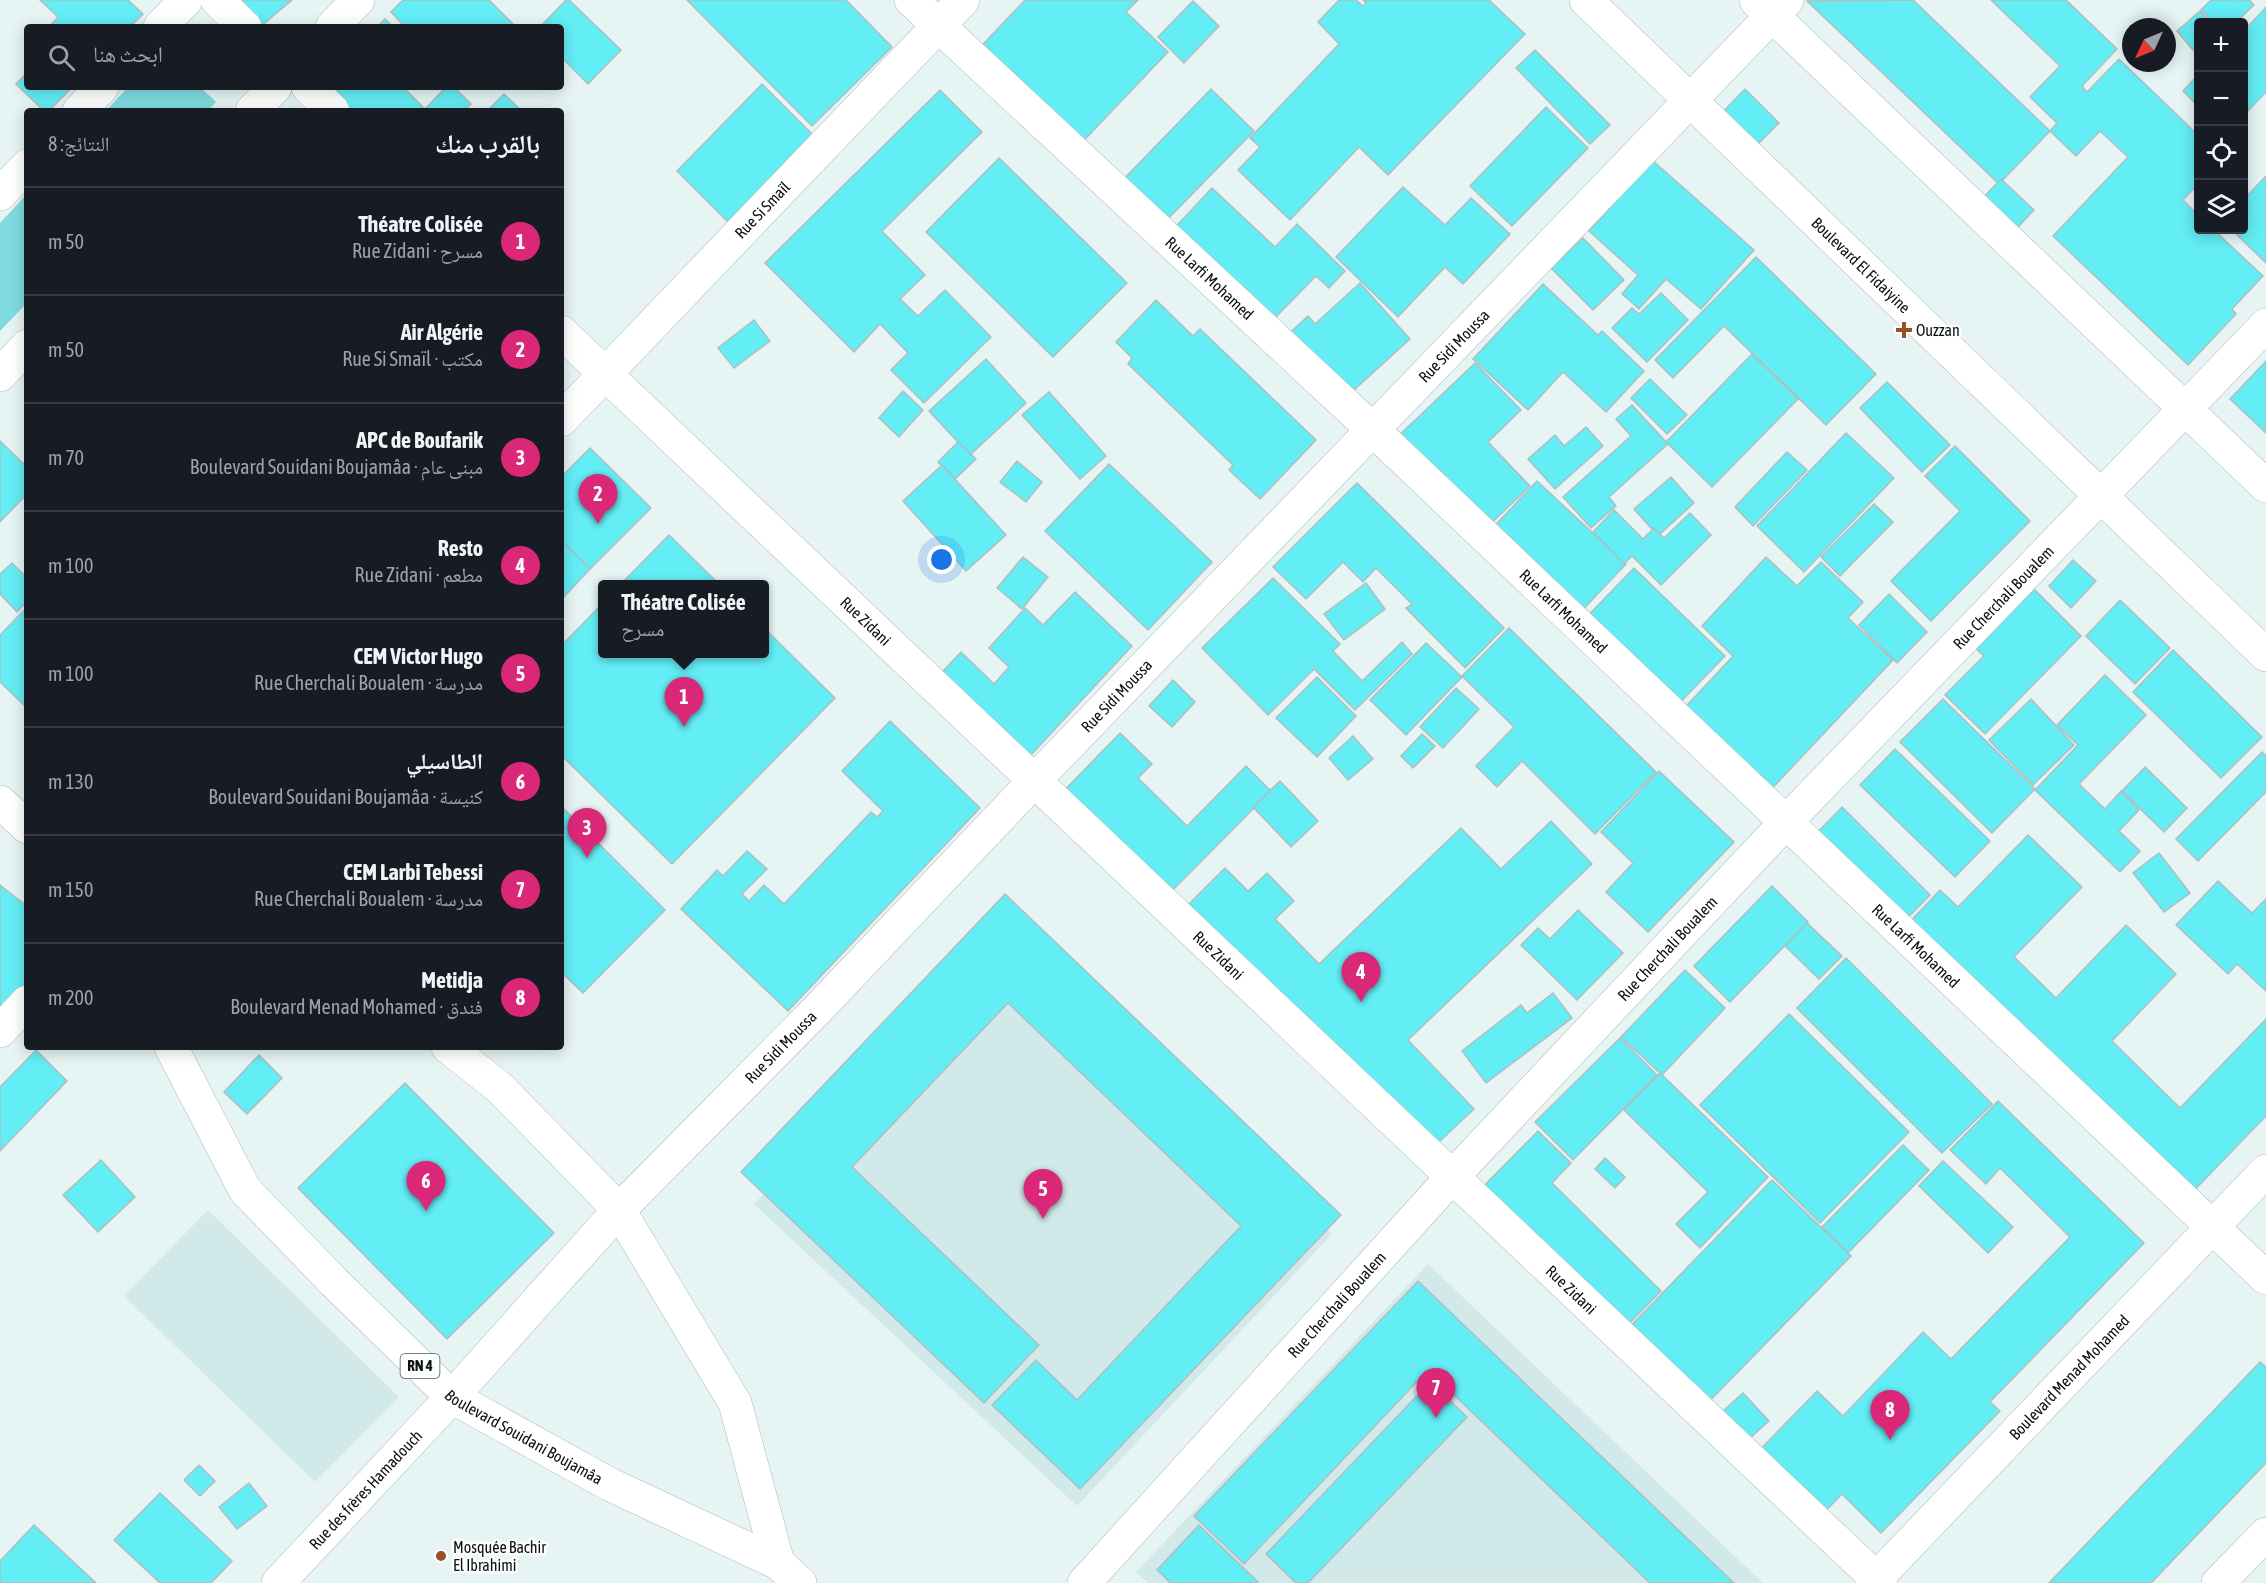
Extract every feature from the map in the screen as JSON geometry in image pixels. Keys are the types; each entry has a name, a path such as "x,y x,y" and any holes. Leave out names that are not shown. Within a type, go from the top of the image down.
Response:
{"street":[{"path":"163,24 186,0"},
{"path":"217,0 242,24"},
{"path":"335,24 358,0"},
{"name":"Rue Larfi Mohamed","path":"911,0 1372,430 2266,1278"},
{"name":"Rue Si Smaïl","path":"564,417 963,0"},
{"name":"Boulevard El Fidaiyine","path":"1586,0 2266,655"},
{"path":"1772,5 2266,486"},
{"name":"Rue Sidi Moussa","path":"452,1397 619,1210 816,1011 1689,99 1772,5"},
{"path":"83,108 99,90"},
{"path":"255,108 272,90"},
{"path":"311,90 330,108"},
{"path":"0,194 24,169"},
{"name":"Rue Cherchali Boualem","path":"1084,1583 1453,1176 1786,822 2266,325"},
{"name":"Rue Zidani","path":"564,335 1036,779 1877,1581"},
{"path":"0,375 24,349"},
{"path":"0,802 24,824"},
{"path":"0,1031 24,1005"},
{"name":"Boulevard Souidani Boujamâa","path":"173,1050 245,1190 334,1282 452,1397 609,1484 789,1573"},
{"name":"Boulevard Souidani Boujamâa","path":"452,1050 500,1088 619,1210 735,1403 789,1573"},
{"name":"Boulevard Menad Mohamed","path":"1877,1581 2266,1171"},
{"name":"Rue des frères Hamadouch","path":"278,1583 452,1397"},
{"path":"2218,1583 2266,1534"}],"shaded area":[{"path":"125,90 203,90 216,102 211,108 109,108"},
{"path":"24,197 24,306 0,331 0,223"},
{"path":"1009,932 1332,1234 1077,1506 754,1204"},
{"path":"208,1210 399,1397 315,1482 124,1296"},
{"path":"1428,1264 1763,1583 1148,1583 1136,1572"}],"building":[{"path":"40,0 128,0 143,14 133,24 52,24 58,17"},
{"path":"221,0 292,0 264,24 256,24"},
{"path":"403,0 489,0 513,24 402,24 391,12"},
{"path":"566,0 569,0 621,50 588,84 564,60 564,24 543,24"},
{"path":"687,0 846,0 892,47 812,126"},
{"path":"1025,0 1138,0 1126,12 1168,52 1073,152 972,56"},
{"path":"1339,0 1356,0 1363,6 1366,3 1363,0 1489,0 1525,34 1388,175 1359,147 1290,220 1238,170 1260,147 1250,138 1339,44 1318,22"},
{"path":"1913,0 2050,131 1999,184 1807,1"},
{"path":"1991,0 2066,0 2117,49 2082,86 2087,92 2119,59 2122,62 2122,72 2133,72 2194,131 2194,188 2183,200 2194,211 2194,234 2218,234 2263,276 2232,309 2236,314 2188,365 2053,236 2128,157 2100,131 2076,156 2050,131 2057,123 2030,97 2060,66"},
{"path":"2211,0 2249,0 2254,5 2240,18 2209,18 2201,10"},
{"path":"1193,1 1219,26 1184,63 1158,37"},
{"path":"2266,7 2266,92 2248,111 2248,72 2248,27"},
{"path":"2200,11 2206,18 2194,18 2194,51 2177,31"},
{"path":"385,19 390,24 380,24"},
{"path":"1535,50 1610,125 1590,144 1516,68"},
{"path":"24,76 24,90 69,90 52,108 41,108 16,84"},
{"path":"2194,79 2194,102 2183,91"},
{"path":"762,84 814,136 729,223 677,171"},
{"path":"1211,89 1254,131 1158,229 1115,188"},
{"path":"1745,89 1779,123 1750,152 1716,119"},
{"path":"320,90 406,90 424,108 336,108"},
{"path":"443,90 457,90 471,104 467,108 426,108"},
{"path":"940,90 982,132 882,231 925,275 900,299 918,316 945,290 991,337 924,403 891,370 908,353 880,324 854,352 765,263"},
{"path":"504,94 519,108 490,108"},
{"path":"1546,107 1588,148 1512,226 1470,186"},
{"path":"999,158 1127,283 1053,357 926,232"},
{"path":"1652,160 1754,250 1701,309 1666,279 1639,309 1622,294 1638,275 1589,231"},
{"path":"2266,176 2266,263 2236,234 2248,234 2248,195"},
{"path":"2001,179 2034,210 2009,237 1976,205"},
{"path":"1403,187 1445,225 1471,198 1510,234 1463,284 1445,267 1398,317 1336,257"},
{"path":"1212,188 1275,247 1297,224 1345,271 1329,288 1316,276 1264,329 1167,236"},
{"path":"1583,238 1624,280 1593,310 1551,268"},
{"path":"1756,257 1876,374 1826,425 1724,326 1673,378 1655,360"},
{"path":"1360,283 1410,339 1342,401 1284,338 1308,316 1315,324"},
{"path":"1543,284 1598,335 1602,331 1644,371 1606,412 1563,372 1528,410 1473,359"},
{"path":"1661,293 1688,320 1647,362 1612,328 1632,308 1639,314"},
{"path":"1156,300 1193,336 1200,329 1316,440 1260,499 1229,470 1233,465 1128,364 1132,358 1116,342"},
{"path":"754,320 770,341 734,368 718,348"},
{"path":"1752,354 1798,399 1712,487 1666,442"},
{"path":"986,359 1026,403 970,455 929,411"},
{"path":"2266,361 2266,433 2230,399"},
{"path":"1475,363 1521,410 1488,442 1530,486 1479,535 1391,443"},
{"path":"1650,379 1687,415 1667,434 1631,398"},
{"path":"1887,382 1950,445 1922,472 1860,408"},
{"path":"903,391 923,410 899,437 879,418"},
{"path":"1049,392 1106,456 1080,479 1022,415"},
{"path":"1632,405 1668,444 1609,497 1616,506 1591,528 1563,497 1631,436 1616,419"},
{"path":"1586,427 1603,446 1555,489 1528,459 1555,435 1564,446"},
{"path":"1846,433 1894,478 1804,572 1757,526"},
{"path":"0,441 24,464 24,497 0,522"},
{"path":"958,442 976,459 955,479 938,462"},
{"path":"1955,446 2030,521 1931,621 1891,581 1960,511 1925,476"},
{"path":"590,448 651,508 590,569 564,543 564,474"},
{"path":"1787,452 1807,470 1753,526 1735,507"},
{"path":"1017,461 1042,482 1026,502 1000,482"},
{"path":"1109,464 1212,562 1148,630 1045,531"},
{"path":"942,465 1006,535 966,571 903,501"},
{"path":"1671,477 1694,503 1658,536 1634,509"},
{"path":"1537,481 1626,564 1574,619 1485,536"},
{"path":"1357,483 1504,628 1465,668 1406,608 1412,604 1376,568 1363,582 1343,562 1306,599 1273,567"},
{"path":"1874,504 1893,522 1840,576 1821,557"},
{"path":"1614,510 1643,539 1654,528 1664,538 1690,513 1711,535 1661,585 1632,556 1624,564 1593,532"},
{"path":"669,535 715,580 625,580"},
{"path":"564,543 590,569 564,597"},
{"path":"1023,557 1048,577 1022,609 997,588"},
{"path":"1766,557 1797,586 1821,562 1863,602 1848,618 1893,660 1763,798 1676,717 1733,656 1702,626"},
{"path":"2073,560 2096,581 2071,608 2049,586"},
{"path":"12,563 24,575 24,605 17,612 0,594 0,574"},
{"path":"1634,568 1725,656 1665,718 1574,630"},
{"path":"1273,578 1340,644 1333,651 1362,681 1402,642 1412,654 1355,710 1314,669 1268,715 1202,648"},
{"path":"1366,583 1385,609 1344,640 1324,614"},
{"path":"2034,589 2081,636 1985,734 1945,695 1984,656 1976,649"},
{"path":"1075,592 1132,646 1018,769 929,686 961,652 994,684 1009,667 989,648 1025,608 1043,625"},
{"path":"1889,594 1927,632 1897,663 1859,625"},
{"path":"2120,600 2170,648 2135,684 2086,636"},
{"path":"598,608 598,658 769,658 769,633 835,698 672,864 564,758 564,643"},
{"path":"24,610 24,705 0,682 0,635"},
{"path":"1509,628 1656,772 1595,834 1522,761 1497,787 1476,766 1514,727 1462,676"},
{"path":"1426,643 1462,677 1406,735 1370,700"},
{"path":"2173,650 2262,737 2221,778 2133,692"},
{"path":"2105,675 2146,715 2079,784 2105,809 2121,791 2139,810 2119,831 2140,851 2120,872 2035,790 2078,745 2057,725"},
{"path":"1317,677 1356,716 1317,757 1276,718"},
{"path":"1173,680 1195,702 1172,727 1149,706"},
{"path":"1456,688 1479,709 1443,748 1420,727"},
{"path":"1943,699 2035,789 1992,833 1900,742"},
{"path":"2031,699 2074,745 2033,785 1989,740"},
{"path":"890,721 980,808 788,1011 681,909 717,870 723,876 747,851 767,869 742,894 749,901 764,885 784,904 871,812 877,817 883,811 842,771"},
{"path":"1120,733 1152,764 1138,778 1187,826 1246,766 1271,791 1161,902 1056,799"},
{"path":"1422,734 1435,746 1413,768 1401,756"},
{"path":"1353,736 1373,759 1348,780 1329,758"},
{"path":"1895,749 1990,841 1955,877 1860,785"},
{"path":"2262,752 2266,756 2266,792 2198,861 2176,839"},
{"path":"2145,767 2187,808 2164,832 2122,791"},
{"path":"1659,771 1734,842 1648,932 1606,892 1633,863 1601,832"},
{"path":"1280,781 1318,821 1291,847 1253,807"},
{"path":"1842,807 1930,895 1899,927 1810,840"},
{"path":"564,809 665,910 583,993 564,975"},
{"path":"1551,821 1592,864 1408,1040 1474,1109 1423,1157 1185,908 1225,868 1248,891 1267,873 1294,901 1275,919 1319,964 1461,828 1501,869"},
{"path":"2028,835 2082,887 2014,957 2056,998 2126,925 2176,974 2112,1041 2180,1108 2266,1019 2266,1116 2183,1202 1903,929 1940,890 1958,907"},
{"path":"2159,853 2190,893 2164,912 2133,873"},
{"path":"2218,881 2252,913 2266,899 2266,991 2237,964 2228,974 2176,925"},
{"path":"0,885 24,904 24,991 6,1011 0,1005"},
{"path":"1772,886 1808,922 1730,1002 1694,966"},
{"path":"1005,894 1341,1215 1080,1489 992,1405 1036,1360 1077,1400 1241,1226 1008,1003 852,1167 1039,1345 984,1403 741,1172"},
{"path":"1578,910 1623,953 1577,1000 1521,945 1538,928 1550,939"},
{"path":"1807,923 1842,956 1819,979 1785,946"},
{"path":"1846,958 1992,1104 1942,1153 1797,1008"},
{"path":"1685,970 1725,1008 1662,1075 1621,1037"},
{"path":"1553,993 1572,1018 1486,1083 1462,1051 1521,1005 1527,1013"},
{"path":"1789,1014 1909,1132 1820,1223 1700,1105"},
{"path":"1620,1038 1657,1075 1573,1160 1535,1122"},
{"path":"36,1050 67,1081 0,1151 0,1087"},
{"path":"259,1055 282,1078 247,1114 224,1092"},
{"path":"1660,1073 1768,1177 1700,1248 1676,1224 1708,1192 1624,1110"},
{"path":"405,1083 554,1233 447,1339 298,1188"},
{"path":"1998,1101 2144,1243 1990,1402 2000,1411 1881,1533 1842,1494 1815,1522 1751,1459 1817,1391 1843,1416 1923,1332 1951,1359 2070,1237 2000,1168 1986,1184 1950,1150"},
{"path":"1538,1131 1571,1163 1552,1183 1661,1291 1617,1336 1475,1195"},
{"path":"1903,1145 1929,1170 1848,1253 1822,1227"},
{"path":"1605,1158 1625,1177 1615,1188 1595,1169"},
{"path":"101,1160 135,1197 98,1232 63,1195"},
{"path":"1943,1161 2013,1227 1988,1253 1919,1186"},
{"path":"1772,1180 1851,1256 1695,1416 1616,1341"},
{"path":"1418,1281 1734,1583 1650,1583 1428,1370 1244,1564 1194,1516"},
{"path":"2260,1362 2266,1367 2266,1463 2151,1583 2049,1583"},
{"path":"1430,1382 1467,1417 1308,1583 1296,1583 1266,1554"},
{"path":"1743,1393 1769,1421 1738,1449 1712,1421"},
{"path":"199,1465 215,1481 200,1496 184,1480"},
{"path":"249,1483 267,1506 237,1529 219,1507"},
{"path":"160,1493 232,1561 211,1583 160,1583 114,1540"},
{"path":"34,1525 96,1583 0,1583 0,1561"},
{"path":"1199,1525 1259,1583 1171,1583 1157,1570"}],"place":[{"name":"Ouzzan","path":"1904,330"},
{"name":"Air Algérie","path":"598,524"},
{"name":"Théatre Colisée","path":"684,727"},
{"name":"APC de Boufarik","path":"587,858"},
{"name":"Resto","path":"1361,1002"},
{"name":"الطاسيلي","path":"426,1211"},
{"name":"CEM Victor Hugo","path":"1043,1219"},
{"name":"CEM Larbi Tebessi","path":"1436,1418"},
{"name":"Metidja","path":"1890,1440"},
{"name":"Mosquée Bachir El Ibrahimi","path":"441,1556"}]}
